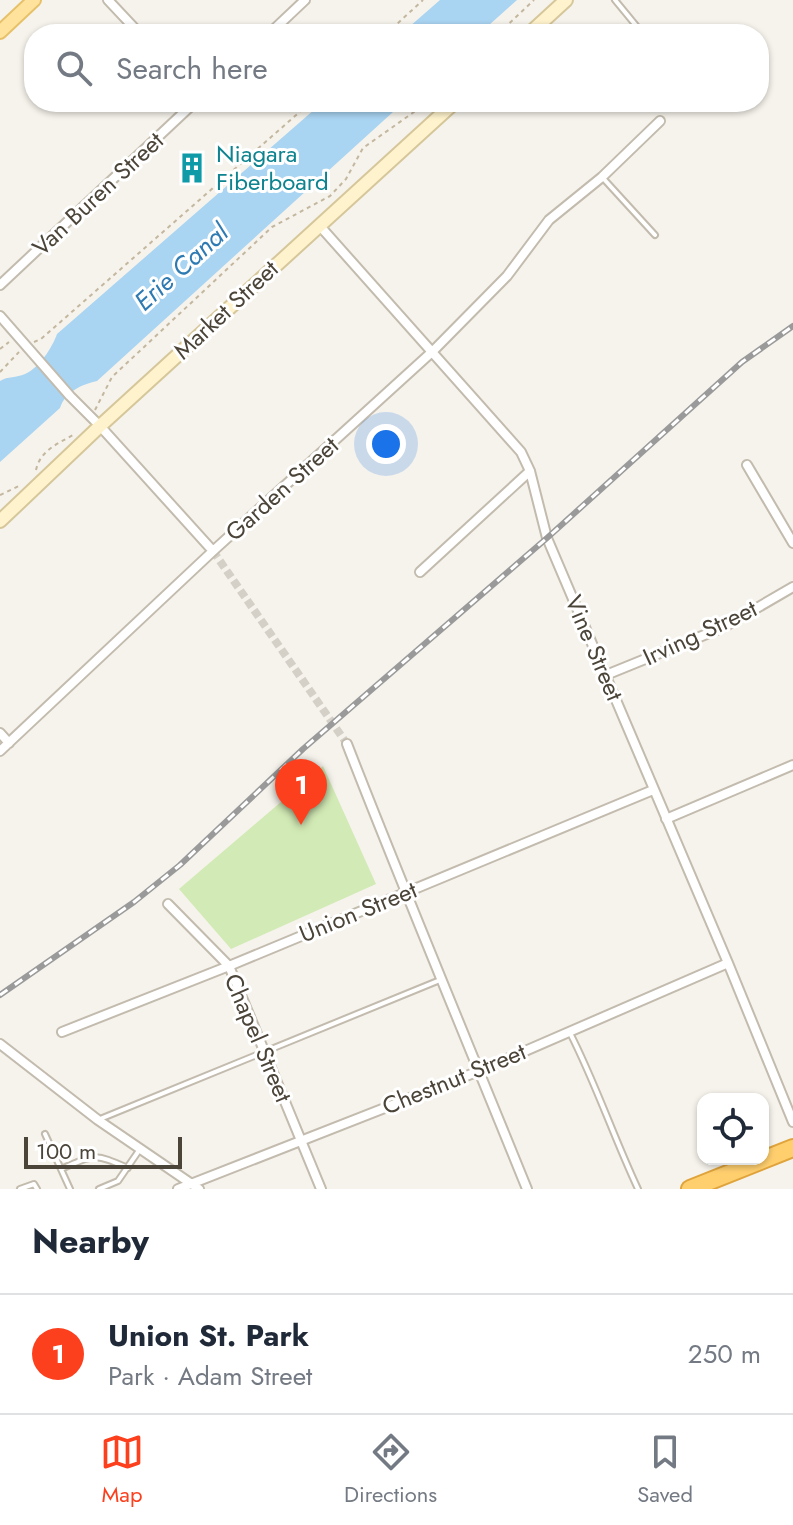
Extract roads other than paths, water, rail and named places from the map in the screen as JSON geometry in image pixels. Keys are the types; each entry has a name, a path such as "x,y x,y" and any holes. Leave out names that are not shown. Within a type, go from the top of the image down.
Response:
{"highway":[{"path":"690,1189 793,1148"}],"main road":[{"path":"0,32 34,0"}],"street":[{"path":"108,0 131,24"},
{"path":"280,24 305,0"},
{"path":"541,24 566,0"},
{"name":"Van Buren Street","path":"0,285 184,112"},
{"name":"Market Street","path":"0,521 96,421 444,112"},
{"name":"Garden Street","path":"0,751 433,351 507,276 549,220 602,177 660,121"},
{"name":"Vine Street","path":"319,225 521,452 530,471 547,538 793,1122"},
{"path":"0,316 213,551"},
{"path":"747,465 793,543"},
{"path":"420,572 530,471"},
{"name":"Irving Street","path":"606,675 724,627 793,587"},
{"path":"0,733 9,743"},
{"path":"347,744 527,1189"},
{"path":"666,819 793,765"},
{"name":"Union Street","path":"62,1032 653,790"},
{"name":"Chapel Street","path":"168,904 229,966 321,1189"},
{"name":"Chestnut Street","path":"178,1189 195,1186 479,1071 728,963"},
{"path":"0,1044 98,1120 195,1186"}],"lane":[{"path":"615,0 635,24"},
{"path":"602,177 655,235"},
{"path":"98,1120 442,979"},
{"path":"569,1031 638,1189"},
{"path":"45,1134 70,1189"},
{"path":"99,1189 118,1181 140,1149"},
{"path":"61,1169 92,1156 101,1156 128,1168"},
{"path":"20,1189 34,1184 37,1189"}],"water":[{"path":"440,0 517,0 490,24 412,24"},
{"name":"Erie Canal","path":"312,112 393,112 97,381 70,393 60,408 0,462 0,381 25,374 35,367 57,334"}],"tunnel":[{"path":"213,551 347,744"}],"railway":[{"path":"0,995 134,902 180,865 303,749 547,538 742,362 793,326"}],"place":[{"name":"Niagara Fiberboard","path":"192,168"},
{"name":"Union St. Park","path":"301,825"}]}
